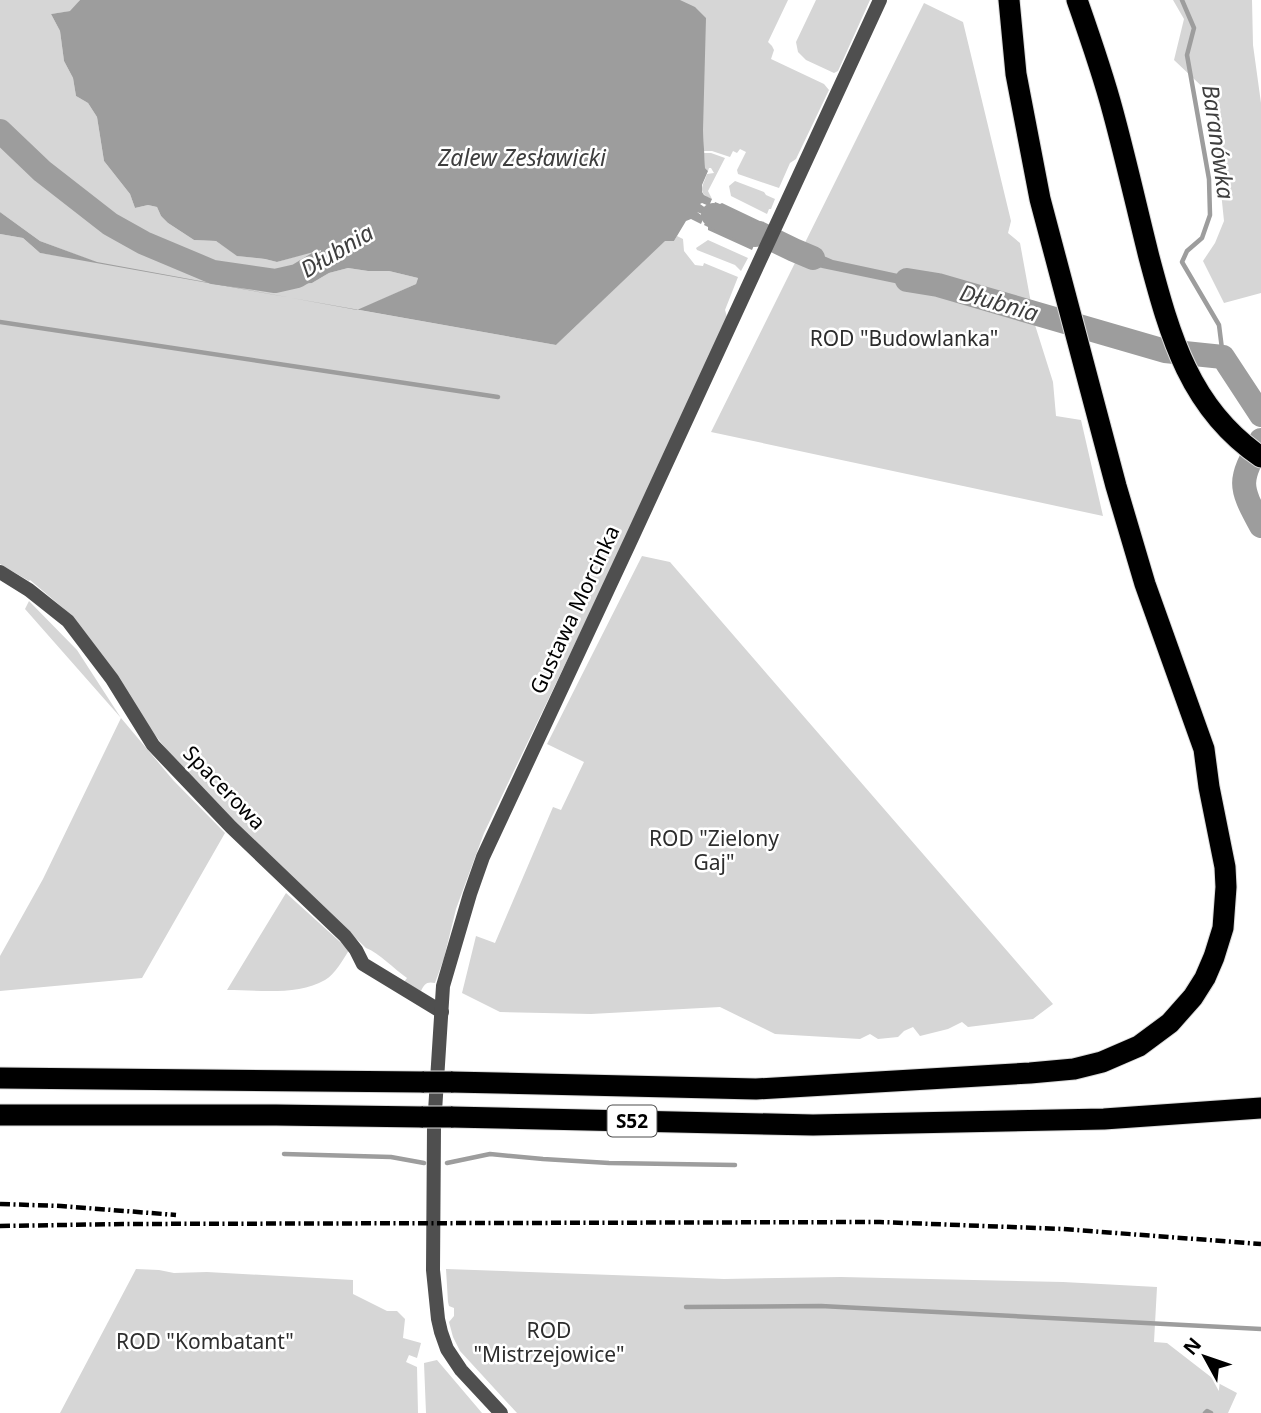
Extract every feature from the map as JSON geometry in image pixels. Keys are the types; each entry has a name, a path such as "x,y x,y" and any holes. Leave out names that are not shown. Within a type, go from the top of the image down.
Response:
{"highway":[{"name":"S52","path":"0,1078 451,1082 756,1090 1074,1069 1102,1062 1139,1046 1170,1023 1193,997 1210,968 1218,947 1226,896 1225,867 1204,749 1145,584 1116,486 1040,199 1016,74 1009,0"},
{"path":"1077,0 1112,110 1172,338 1201,396 1222,425 1261,457"},
{"name":"S52","path":"0,1115 451,1117 813,1125 1104,1119 1261,1108"}],"street":[{"name":"Gustawa Morcinka","path":"501,1413 461,1370 447,1349 438,1319 433,1270 434,1127 443,986 483,857 880,0"},
{"name":"Spacerowa","path":"0,572 29,590 68,621 112,679 153,746 345,936 363,964 442,1012"}],"green space":[{"path":"0,0 80,0 71,11 51,14 60,31 64,61 73,78 76,96 88,103 97,117 104,161 130,194 135,208 148,205 157,207 168,223 194,240 216,241 238,256 277,262 321,249 319,257 289,274 285,286 312,283 329,273 348,268 389,271 418,278 416,284 359,310 556,345 665,240 674,241 677,236 683,239 684,251 695,265 703,266 704,263 738,277 725,310 727,317 622,546 484,833 456,909 435,983 426,984 421,991 404,982 407,978 366,948 237,824 171,755 84,632 63,608 30,580 0,564 0,234 23,238 40,253 93,261 40,241 0,212"},
{"path":"680,0 788,0 768,42 774,50 771,59 824,84 829,90 779,188 738,174 737,170 746,152 740,149 737,153 733,151 730,157 704,151 703,130"},
{"path":"816,0 870,0 838,71 834,73 806,60 798,52 796,42"},
{"path":"1173,0 1252,0 1253,45 1261,103 1261,293 1224,303 1203,261 1215,243 1224,221 1211,95 1174,60 1184,19"},
{"name":"ROD \"Budowlanka\"","path":"924,3 963,22 1011,221 1008,233 1020,243 1035,325 1053,382 1056,416 1081,420 1103,516 711,432"},
{"path":"704,153 725,158 708,191 712,199 702,192 707,174 714,173 711,168 708,171 705,168"},
{"path":"735,181 775,199 767,214 731,196 729,186"},
{"path":"708,240 748,258 741,271 735,265 697,250 696,248"},
{"name":"ROD \"Zielony Gaj\"","path":"642,556 670,562 1053,1004 1033,1019 968,1027 962,1022 948,1029 920,1036 913,1027 898,1037 878,1039 870,1034 860,1039 775,1034 720,1007 591,1014 500,1012 462,993 476,936 495,943 553,807 561,810 584,762 547,744"},
{"path":"29,601 77,650 121,718 25,609"},
{"path":"121,718 173,780 225,833 142,978 0,991 0,956 43,879"},
{"path":"286,893 349,950 347,954 332,974 314,985 277,991 227,990"},
{"name":"ROD \"Kombatant\"","path":"136,1269 353,1280 353,1294 387,1311 397,1311 405,1319 403,1338 421,1343 417,1358 409,1355 406,1362 417,1367 418,1413 60,1413"},
{"name":"ROD \"Mistrzejowice\"","path":"446,1269 724,1279 841,1277 1157,1287 1154,1342 1167,1343 1220,1384 1237,1393 1228,1413 517,1413 460,1351 453,1337 449,1322 454,1316 454,1308 449,1306 448,1302"},
{"path":"437,1360 482,1413 426,1413 424,1363"}],"water":[{"name":"Zalew Zesławicki","path":"80,0 680,0 695,7 706,18 703,130 705,168 708,171 702,192 712,199 709,206 700,204 710,211 707,216 697,212 704,217 701,224 691,219 686,221 674,241 665,241 556,345 358,310 416,284 418,278 389,271 348,268 329,273 312,283 284,286 289,274 319,257 321,250 277,262 237,256 216,241 194,240 168,223 157,207 148,205 135,208 130,194 104,161 97,117 88,103 76,96 73,78 64,61 60,31 51,14 70,11"},
{"path":"715,202 764,223 752,250 708,230 704,225 707,219 712,220 717,213 757,232 713,207"},
{"path":"0,212 40,241 97,262 281,296 40,253 23,238 0,234"},
{"path":"787,239 799,248 833,260 938,285 909,286 822,268 780,255"}],"waterway":[{"name":"Baranówka","path":"1182,0 1194,28 1187,55 1209,179 1210,215 1202,238 1187,251 1182,262 1219,325 1223,357"},
{"name":"Dłubnia","path":"0,131 42,171 110,224 144,243 213,272 275,281 297,276 317,264"},
{"name":"Dłubnia","path":"713,215 813,258"},
{"name":"Dłubnia","path":"907,280 938,285 1165,351 1223,357 1261,415"},
{"path":"0,322 498,397"},
{"name":"Dłubnia","path":"1261,440 1248,465 1244,483 1248,501 1261,526"},
{"path":"284,1154 391,1157 424,1163"},
{"path":"447,1163 490,1154 609,1163 735,1165"},
{"path":"686,1307 821,1306 1261,1329"},
{"path":"1205,1413 1211,1413"}],"railway":[{"path":"0,1204 176,1215"},
{"path":"0,1226 880,1222 1063,1229 1261,1244"}]}
